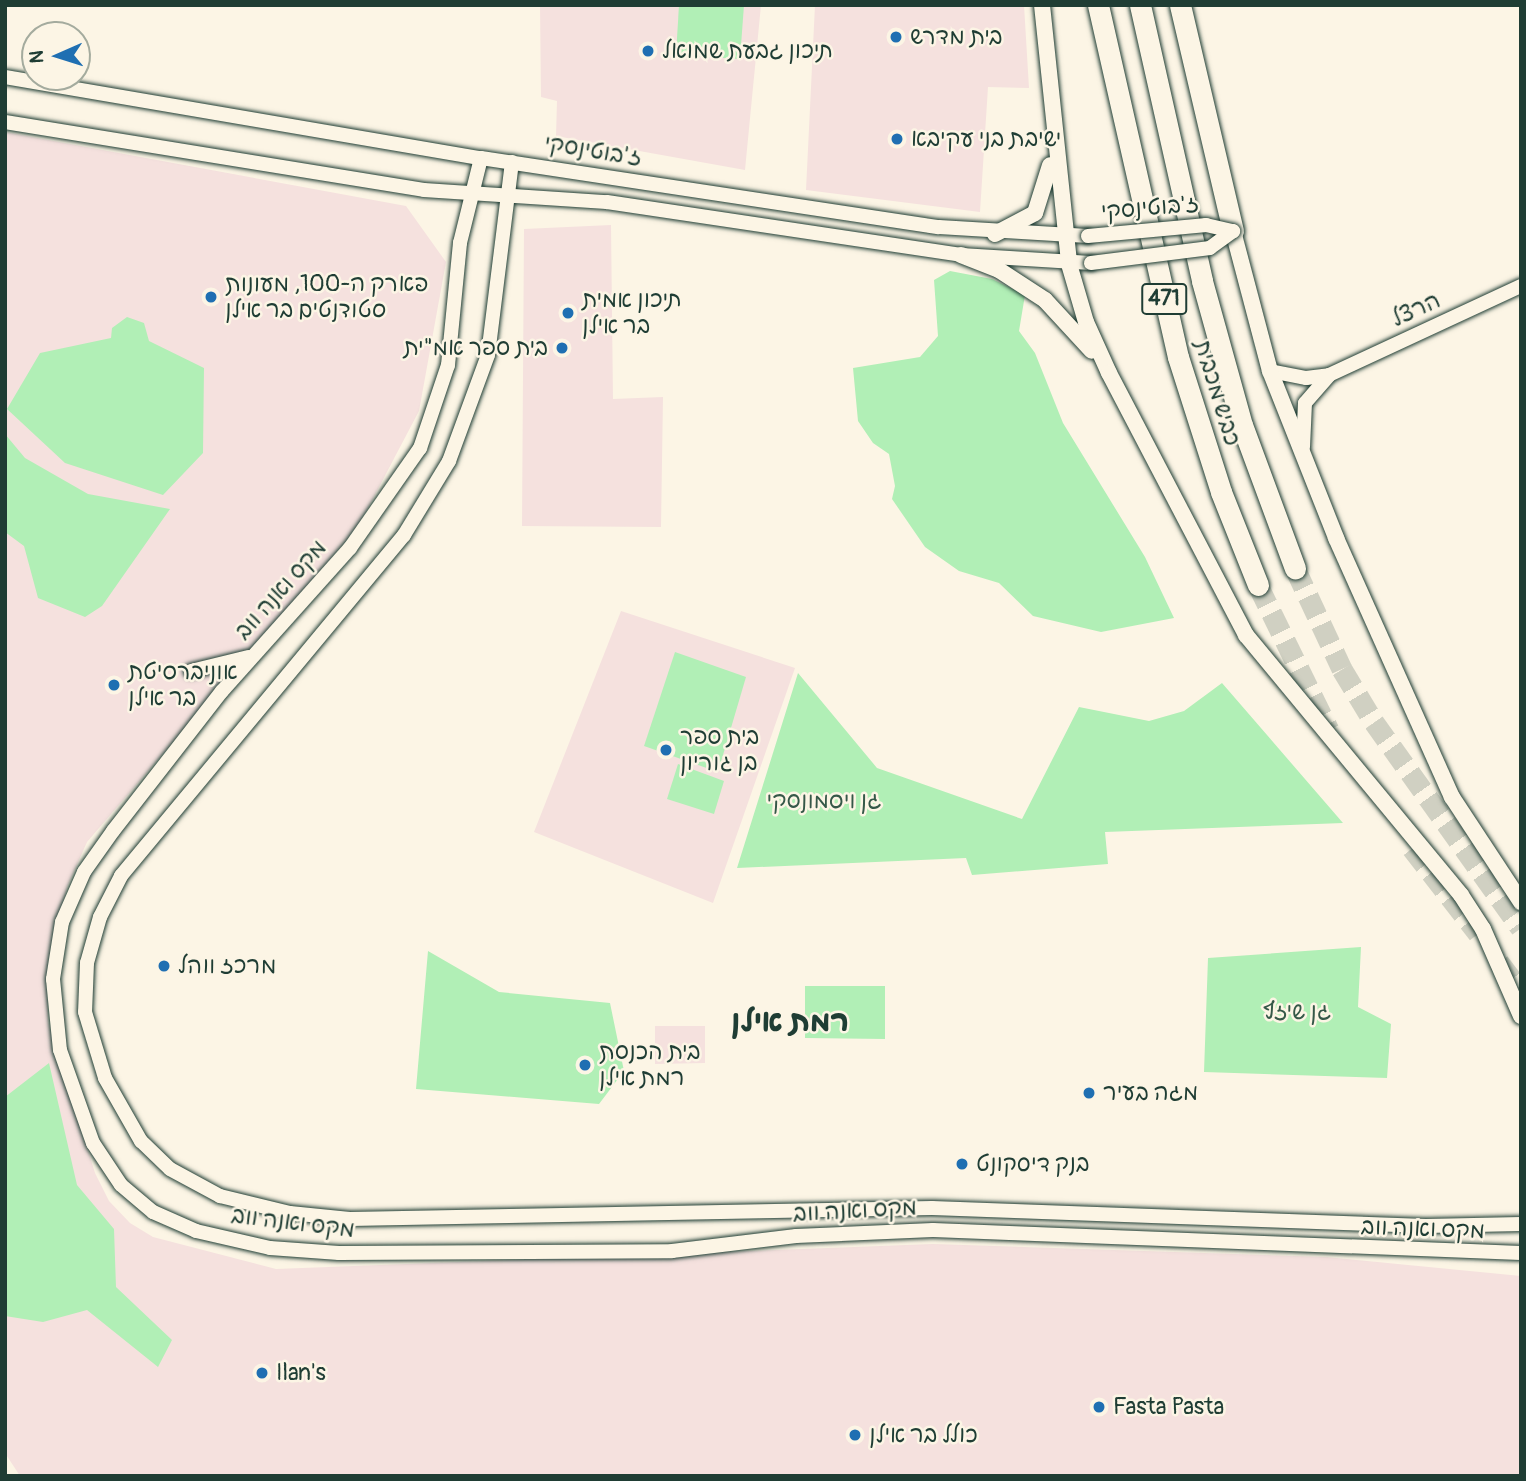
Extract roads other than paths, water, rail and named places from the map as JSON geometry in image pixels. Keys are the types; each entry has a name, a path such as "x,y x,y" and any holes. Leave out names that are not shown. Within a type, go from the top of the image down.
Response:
{"highway":[{"name":"כביש מכבית","path":"1098,5 1178,357 1221,492 1258,584"},
{"name":"כביש מכבית","path":"1140,5 1206,294 1246,436 1295,568"},
{"path":"1180,5 1233,231"}],"main road":[{"path":"1041,5 1069,264 1086,322 1109,373 1246,635 1295,699 1440,865 1513,977 1521,1016"},
{"path":"995,234 1021,224 1042,202 1053,127"},
{"path":"1233,231 1252,312 1270,371 1305,466 1452,797 1521,902"},
{"path":"961,255 999,270 1045,300 1109,373"}],"street":[{"name":"ז'בוטינסקי","path":"5,77 481,158 995,234 1065,238 1206,225 1233,231"},
{"name":"ז'בוטינסקי","path":"5,122 416,189 607,202 961,255 1069,264 1091,263 1210,248 1233,231"},
{"name":"מקס ואנה ווב","path":"481,158 471,193 447,365 420,448 359,537 260,648 84,872 56,951 56,1026 93,1143 135,1199 172,1222 270,1248 439,1256 672,1251 796,1236 933,1230 1521,1253"},
{"name":"מקס ואנה ווב","path":"512,162 512,194 488,355 444,470 397,544 107,897 87,963 85,1012 104,1078 141,1141 170,1169 220,1196 290,1213 350,1219 942,1208 1371,1225 1521,1224"},
{"name":"הרצל","path":"1329,375 1521,286"},
{"path":"1270,371 1306,378 1329,375"},
{"path":"1305,466 1305,403 1329,375"},
{"path":"191,671 234,664 260,648"}],"tunnel":[{"path":"1295,568 1342,669 1374,722 1521,928"},
{"path":"1258,585 1329,730"},
{"path":"1412,848 1478,933"},
{"path":"1499,962 1521,991"}],"place":[{"name":"בית מדרש","path":"896,37"},
{"name":"תיכון גבעת שמואל","path":"648,51"},
{"name":"ישיבת בני עקיבא","path":"897,139"},
{"name":"פארק ה-100, מעונות סטודנטים בר אילן","path":"211,297"},
{"name":"תיכון אמית בר אילן","path":"568,313"},
{"name":"בית ספר אמ\"ית","path":"562,348"},
{"name":"אוניברסיטת בר אילן","path":"114,685"},
{"name":"בית ספר בן גוריון","path":"666,750"},
{"name":"מרכז ווהל","path":"164,966"},
{"name":"בית הכנסת רמת אילן","path":"585,1065"},
{"name":"מגה בעיר","path":"1089,1093"},
{"name":"בנק דיסקונט","path":"962,1164"},
{"name":"Ilan's","path":"262,1373"},
{"name":"Fasta Pasta","path":"1099,1407"},
{"name":"כולל בר אילן","path":"855,1435"}],"district":[{"name":"רמת אילן","path":"790,1022"}],"park label":[{"name":"גן ויסמונסקי","path":"824,801"},
{"name":"גן שיזף","path":"1297,1012"}]}
